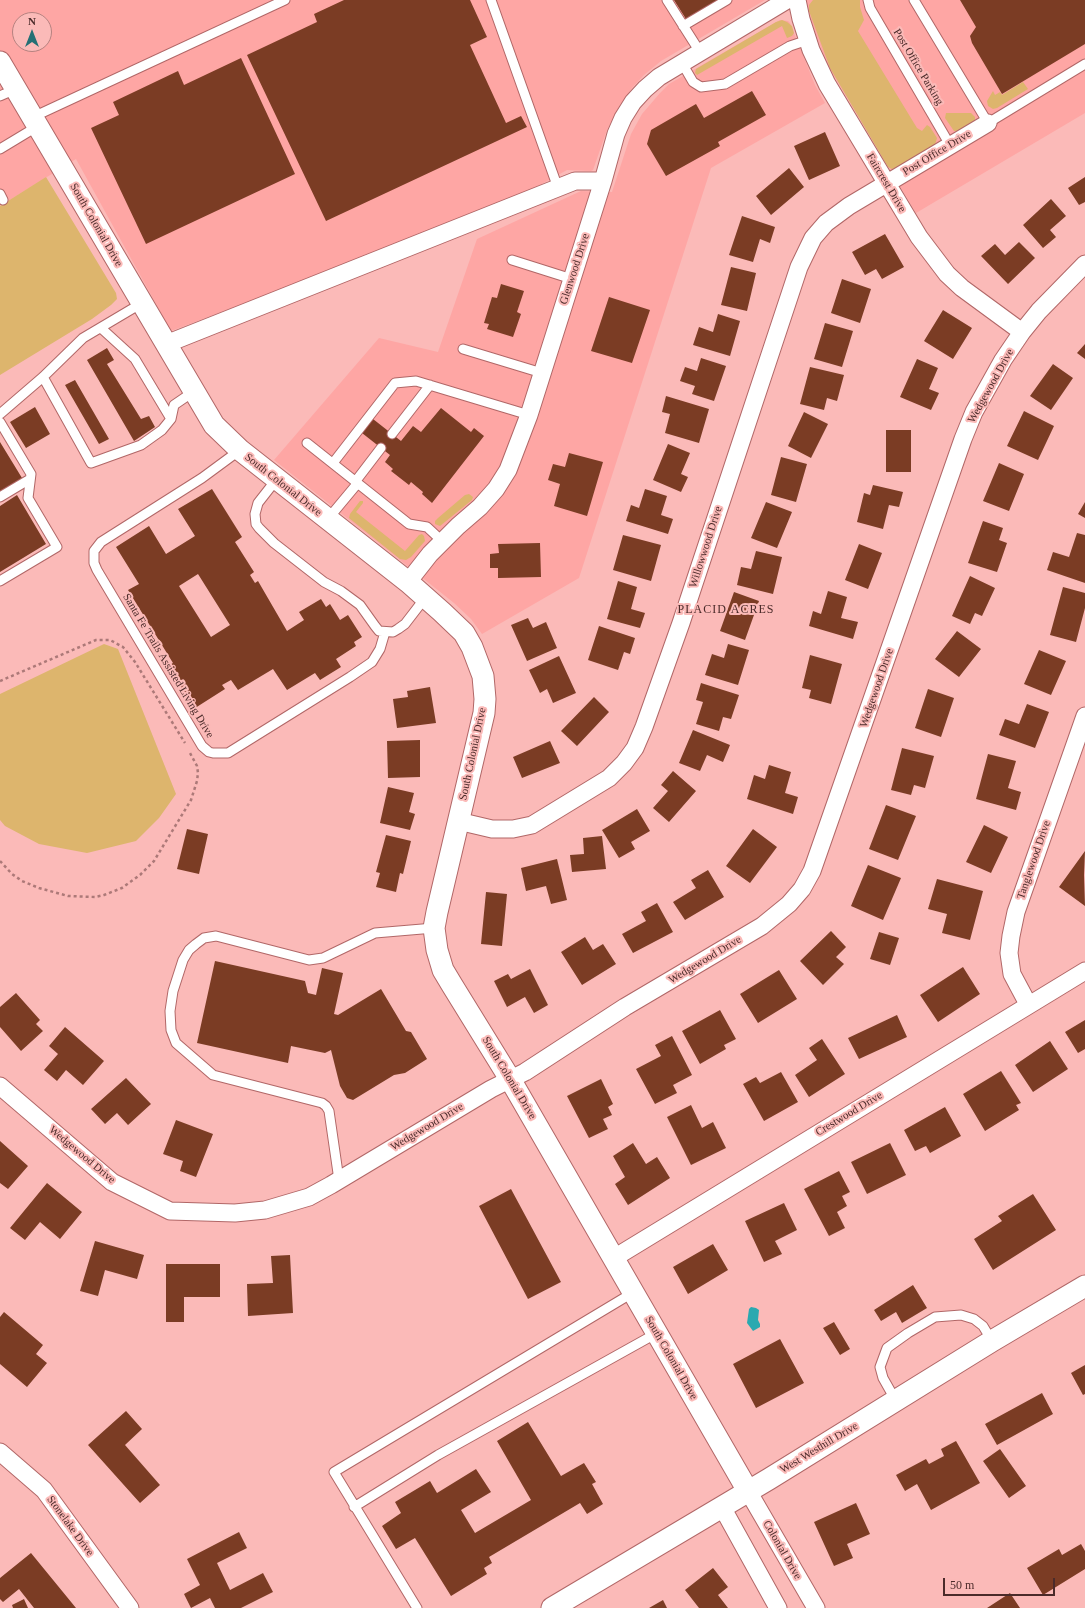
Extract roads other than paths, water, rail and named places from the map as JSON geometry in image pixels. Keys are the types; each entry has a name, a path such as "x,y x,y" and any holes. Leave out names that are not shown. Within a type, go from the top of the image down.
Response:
{"street":[{"name":"Glenwood Drive","path":"408,582 442,541 480,507 496,489 511,463 529,415 603,181 616,134 623,118 633,102 659,77 787,0"},
{"name":"Faircrest Drive","path":"797,0 808,40 827,84 919,237 947,274 962,288 1022,332"},
{"name":"South Colonial Drive","path":"0,62 8,92 36,122 193,392 214,425 240,450 276,480 408,582 455,623 464,633 475,652 483,676 485,699 484,713 434,928 437,950 443,970 510,1079 748,1491"},
{"name":"Post Office Drive","path":"886,184 988,123"},
{"path":"166,344 575,181 603,181"},
{"name":"Willowwood Drive","path":"458,821 492,829 513,829 532,825 609,778 624,763 635,748 681,623 799,267 813,238 826,223 849,206 886,184"},
{"name":"Wedgewood Drive","path":"0,1086 112,1182 170,1211 235,1213 265,1210 309,1197 339,1180 491,1089 525,1072 625,1007 762,926 789,904 802,889 812,871 822,847 963,439 974,412 1003,360 1022,332 1039,311 1085,264"},
{"name":"Tanglewood Drive","path":"1028,1004 1012,974 1009,953 1011,936 1016,912 1085,716"},
{"name":"Crestwood Drive","path":"614,1258 1028,1004 1085,971"},
{"name":"West Westhill Drive","path":"552,1608 722,1507 992,1341 1085,1286"},
{"name":"Stonelake Drive","path":"0,1452 44,1490 130,1608"},
{"name":"Colonial Drive","path":"748,1491 816,1608"},
{"path":"722,1507 778,1608"}],"lane":[{"path":"0,149 36,122 285,0"},
{"path":"491,0 558,188"},
{"path":"667,0 700,52"},
{"path":"683,26 727,0"},
{"name":"Post Office Parking","path":"868,0 870,8 950,145"},
{"path":"914,0 988,123 1085,64"},
{"path":"682,63 693,82 701,87 725,84 790,46 808,40"},
{"path":"512,260 572,279"},
{"path":"0,414 43,377 83,338 142,303"},
{"path":"101,328 134,359 171,419"},
{"path":"463,349 542,373"},
{"path":"43,377 91,463 141,445 162,430 171,419 174,405 193,392"},
{"path":"333,463 395,383 416,380 529,415"},
{"path":"392,434 430,385"},
{"path":"0,422 30,474 28,498 57,547 0,581"},
{"path":"307,443 409,524 427,527 442,541"},
{"path":"327,520 381,448"},
{"name":"Santa Fe Trails Assisted Living Drive","path":"240,450 202,478 101,542 94,551 94,563 97,570 202,746 209,752 228,753 344,681 372,662 380,649 385,632"},
{"path":"0,497 30,479"},
{"path":"276,480 258,502 255,514 256,524 274,543 324,582 341,591 360,605 379,631 393,632 405,624 425,598"},
{"path":"339,1180 329,1111 326,1106 322,1103 213,1075 176,1043 171,1030 170,1011 173,991 183,960 189,950 204,938 216,936 309,960 323,958 375,933 434,928"},
{"path":"417,1608 334,1472 634,1292"},
{"path":"896,1401 883,1378 880,1366 887,1348 908,1333 935,1318 961,1315 974,1320 983,1326 992,1341"},
{"path":"354,1507 438,1455 657,1333"}],"water":[{"path":"751,1307 759,1310 758,1320 760,1327 753,1331 747,1323 749,1309"}],"district":[{"name":"PLACID ACRES","path":"726,610"}]}
